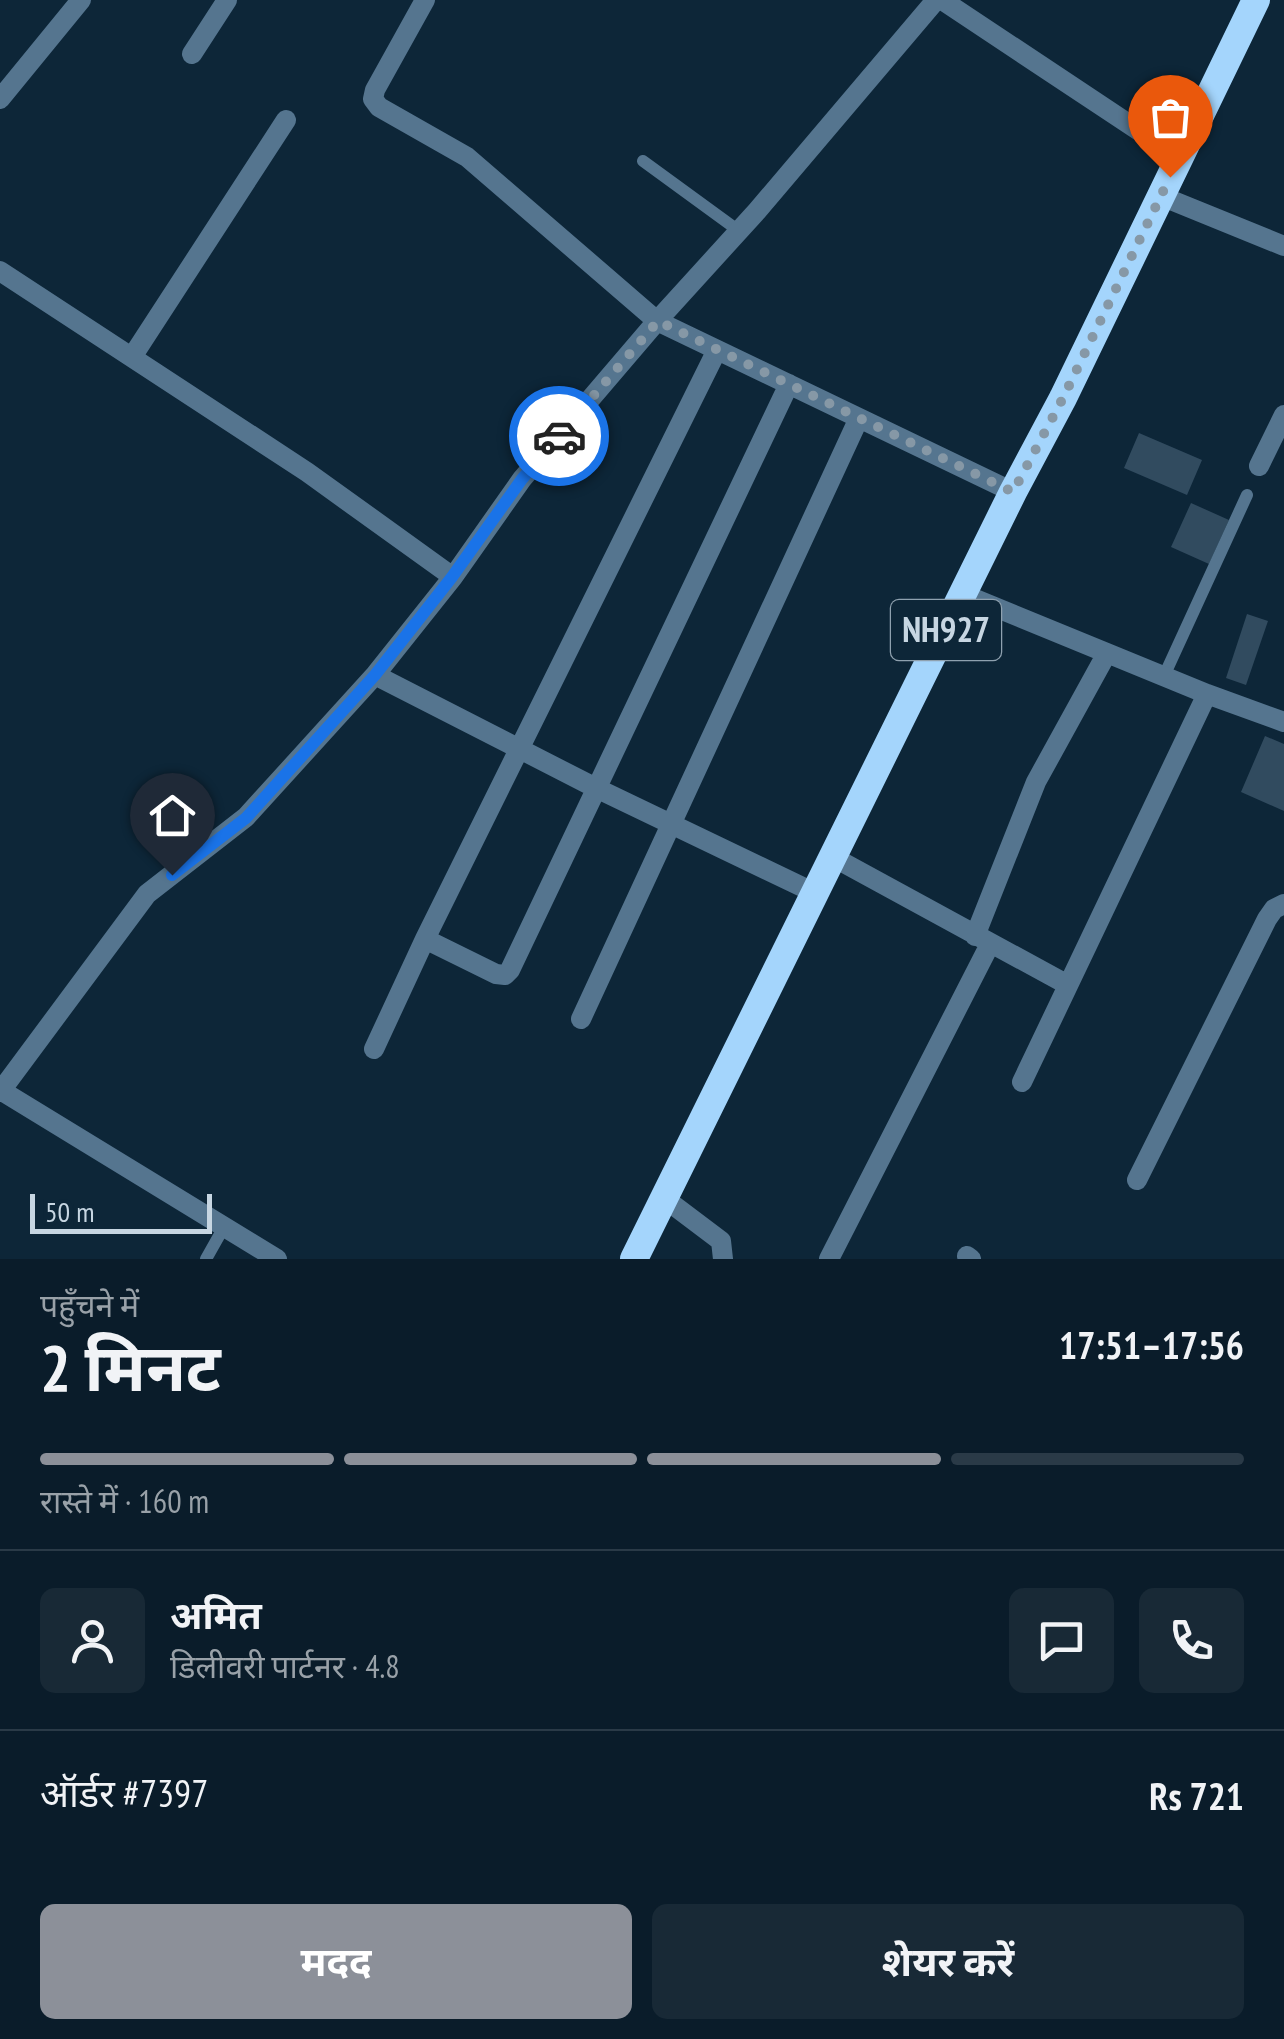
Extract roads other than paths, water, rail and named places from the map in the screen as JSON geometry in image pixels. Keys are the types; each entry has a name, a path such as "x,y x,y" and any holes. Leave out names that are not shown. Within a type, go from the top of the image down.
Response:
{"highway":[{"name":"NH927","path":"634,1259 1063,398 1256,0"}],"street":[{"path":"0,99 82,0"},
{"path":"192,54 228,0"},
{"path":"425,0 375,90 373,99 380,107 467,158 658,321 1013,492"},
{"path":"278,1259 1,1092 148,894 246,818 375,675 522,479 939,0 1180,158"},
{"path":"132,357 286,120"},
{"path":"1161,196 1284,246"},
{"path":"0,270 307,472 452,577"},
{"path":"374,1049 717,350"},
{"path":"425,940 496,974 505,975 510,970 789,384"},
{"path":"1259,466 1284,415"},
{"path":"580,1019 859,418"},
{"path":"963,594 1284,722"},
{"path":"829,1259 983,940 1036,782 1107,653"},
{"path":"375,675 815,894"},
{"path":"1022,1082 1207,694"},
{"path":"833,857 1068,985"},
{"path":"1137,1180 1267,919 1284,904"},
{"path":"664,1198 721,1241 723,1259"}],"lane":[{"path":"643,161 739,232"},
{"path":"1164,676 1247,495"},
{"path":"206,1259 224,1226"}]}
